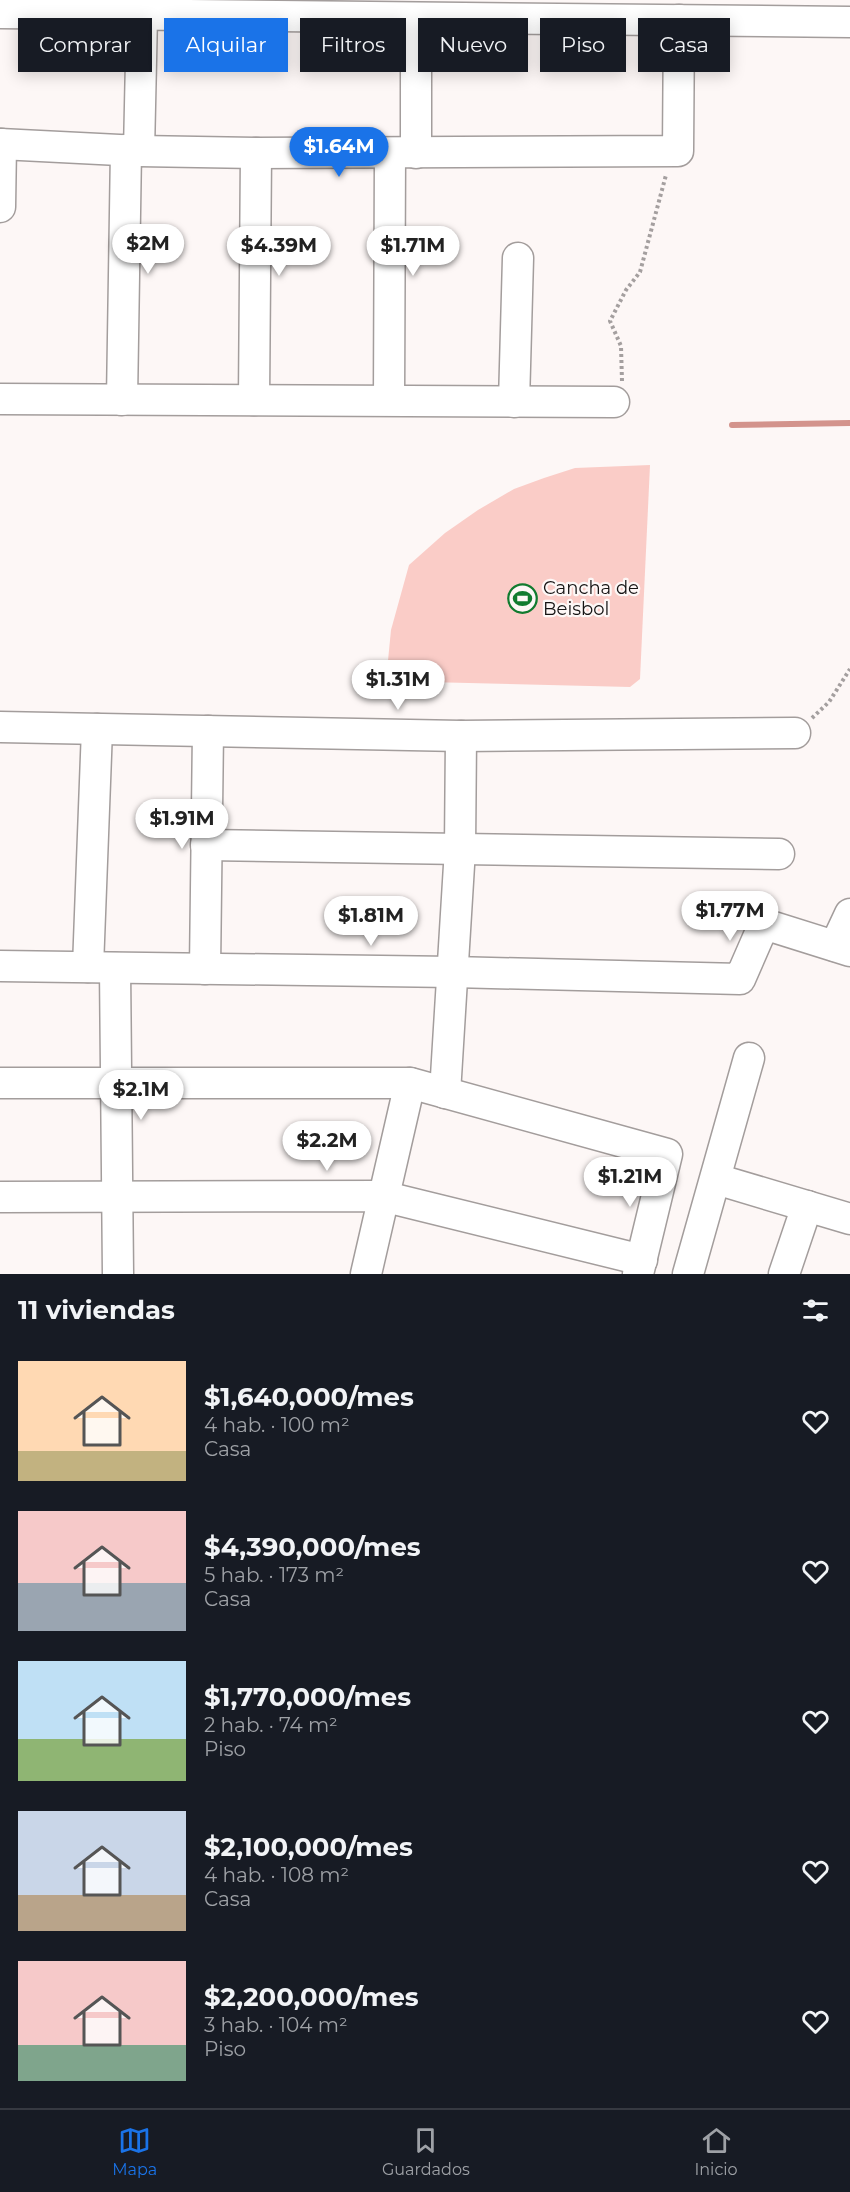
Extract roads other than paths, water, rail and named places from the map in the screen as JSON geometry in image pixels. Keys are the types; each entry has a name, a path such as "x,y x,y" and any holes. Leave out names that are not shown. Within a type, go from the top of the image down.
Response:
{"street":[{"path":"0,13 142,15 205,8 416,18 638,20"},
{"path":"688,18 723,10 850,22"},
{"path":"122,400 132,151 142,15"},
{"path":"389,400 403,153 416,18"},
{"path":"0,207 1,144 132,151 256,153 678,151 679,72"},
{"path":"254,400 256,153"},
{"path":"513,402 518,258"},
{"path":"0,399 614,402"},
{"path":"0,727 460,736 795,733"},
{"path":"97,729 101,968 116,1082 118,1274"},
{"path":"205,969 208,731"},
{"path":"445,1093 460,849 460,736"},
{"path":"206,845 779,854"},
{"path":"0,966 453,972 740,979 764,924 843,948 850,914"},
{"path":"688,1274 749,1058"},
{"path":"0,1083 410,1083 667,1154 640,1267 382,1196 0,1197"},
{"path":"366,1274 382,1196 410,1083"},
{"path":"716,1179 850,1219"},
{"path":"784,1274 807,1206"}],"waterway":[{"path":"732,425 850,423"}],"place":[{"name":"Cancha de Beisbol","path":"522,598"}]}
